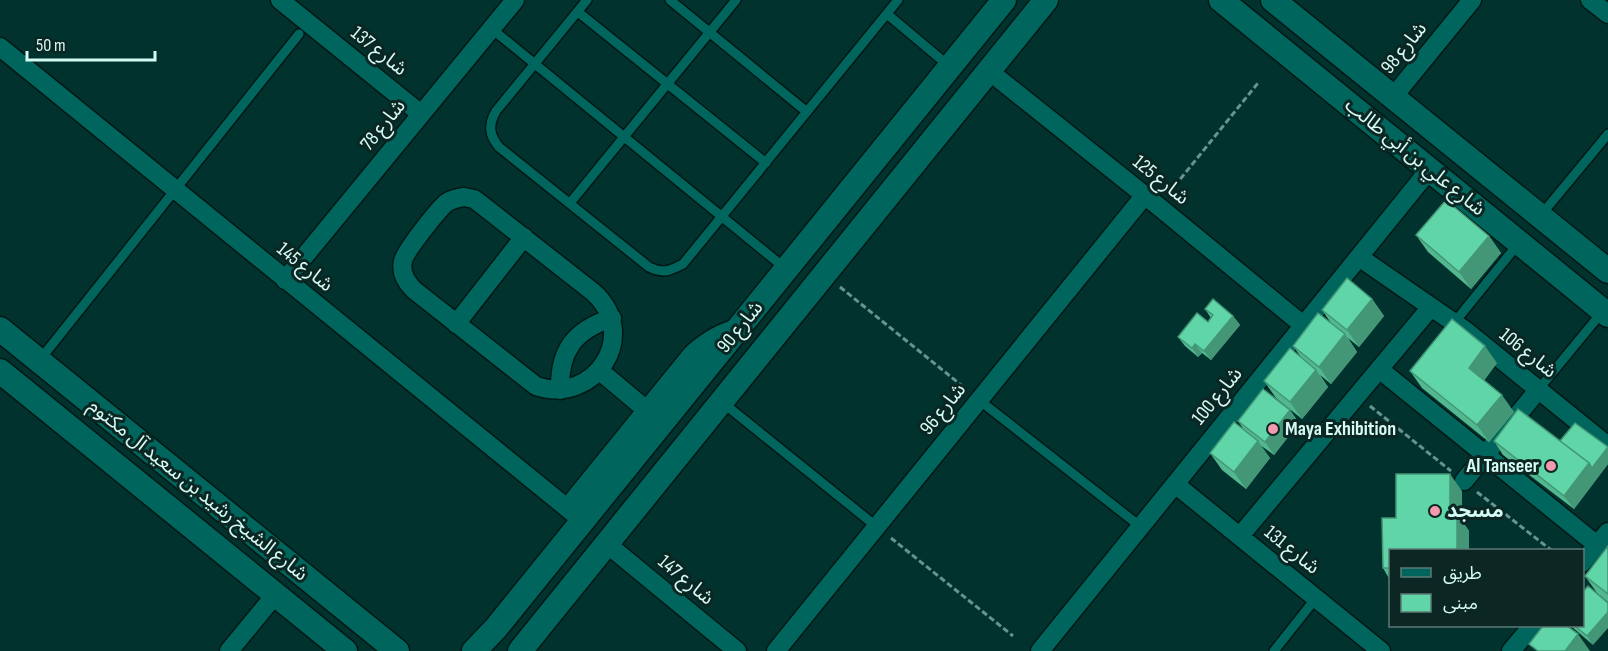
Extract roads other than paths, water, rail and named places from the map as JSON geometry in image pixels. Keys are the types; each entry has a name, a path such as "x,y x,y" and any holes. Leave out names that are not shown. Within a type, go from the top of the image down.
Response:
{"street":[{"name":"شارع 137","path":"280,0 421,114"},
{"name":"شارع 78","path":"285,280 515,0"},
{"name":"شارع 90","path":"474,651 529,587 575,514 654,417 741,327 1004,0"},
{"name":"شارع علي بن أبي طالب","path":"1221,0 1606,313"},
{"name":"شارع علي بن أبي طالب","path":"1273,0 1602,266"},
{"name":"شارع 98","path":"1393,97 1472,0"},
{"path":"1590,0 1608,14"},
{"name":"شارع 90","path":"520,651 989,71 1038,4"},
{"name":"شارع 145","path":"0,46 575,514"},
{"name":"شارع 125","path":"989,71 1303,326"},
{"name":"شارع 100","path":"1049,648 1140,526 1430,169"},
{"path":"464,196 474,199 601,299 612,318 611,346 600,371 582,384 560,390 548,390 536,386 406,282 402,272 403,261 407,251 445,204 453,198 464,196"},
{"name":"شارع 96","path":"776,651 980,400 1151,201"},
{"path":"456,324 524,237"},
{"name":"شارع 106","path":"1359,256 1454,323 1608,446"},
{"path":"1574,287 1590,279 1602,266"},
{"path":"1240,536 1431,307"},
{"path":"755,308 757,318 764,326 773,328 783,326"},
{"path":"560,390 560,374 571,344 589,327 612,318"},
{"path":"741,327 750,327 758,331 764,338 766,347"},
{"name":"شارع الشيخ رشيد بن سعيد آل مكتوم","path":"0,329 397,651"},
{"path":"1379,369 1485,455 1603,538 1584,561"},
{"name":"شارع الشيخ رشيد بن سعيد آل مكتوم","path":"0,371 345,651"},
{"path":"600,371 654,417"},
{"path":"1464,481 1538,390"},
{"name":"شارع 131","path":"1175,484 1381,651"},
{"path":"238,564 239,550 250,540 258,538"},
{"name":"شارع 147","path":"607,544 737,651"},
{"path":"529,587 528,603 532,609 539,613 547,613 554,609"},
{"path":"229,651 275,594"},
{"path":"1511,651 1531,627"}],"lane":[{"path":"588,0 496,111 491,120 492,140 649,267 660,272 683,264 898,0"},
{"path":"670,0 807,112"},
{"path":"570,203 736,0"},
{"path":"578,12 766,163"},
{"path":"887,14 950,67"},
{"path":"492,29 786,269"},
{"path":"39,361 299,34"},
{"path":"1540,216 1608,134"},
{"path":"1454,323 1520,242"},
{"path":"1538,390 1606,313"},
{"path":"980,400 1140,526"},
{"path":"722,402 877,527"},
{"path":"1274,651 1316,598"}],"place":[{"name":"Maya Exhibition","path":"1273,429"},
{"name":"Al Tanseer","path":"1551,466"},
{"name":"مسجد","path":"1435,511"}]}
